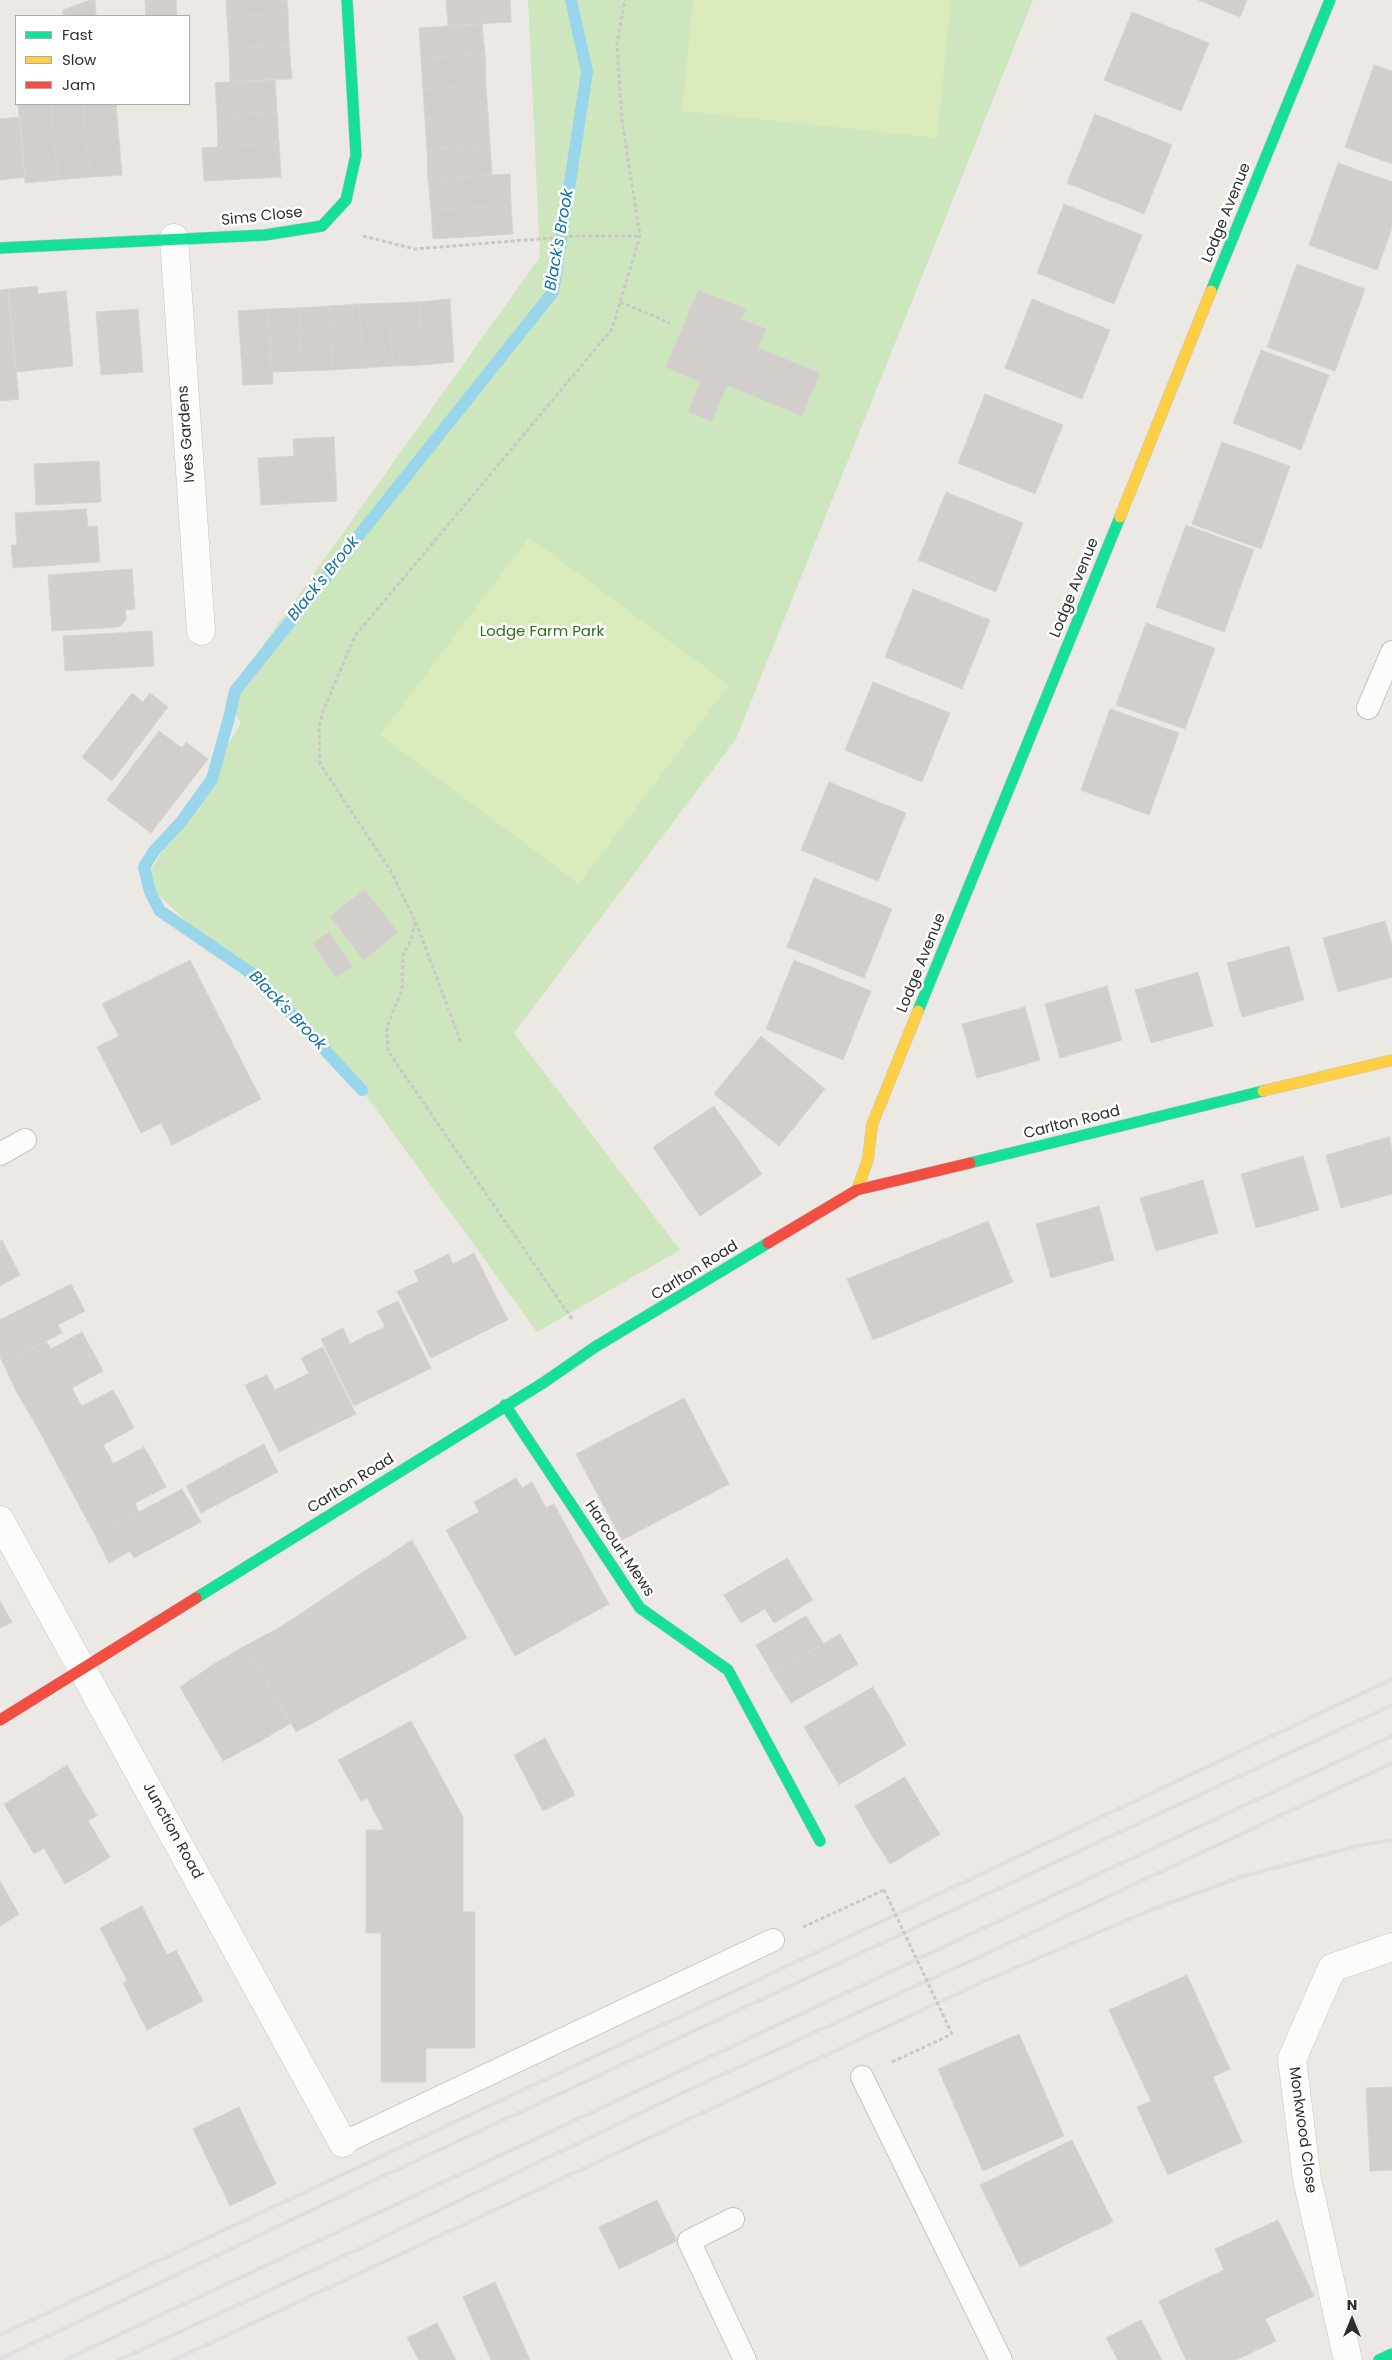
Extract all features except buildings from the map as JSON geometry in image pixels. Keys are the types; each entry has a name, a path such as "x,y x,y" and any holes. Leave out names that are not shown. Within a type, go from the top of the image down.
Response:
{"street":[{"name":"Sims Close","path":"0,248 265,235 322,226 346,200 356,154 347,0"},
{"name":"Lodge Avenue","path":"857,1190 868,1159 872,1125 1330,0"},
{"name":"Ives Gardens","path":"174,238 201,631"},
{"name":"Carlton Road","path":"0,1720 595,1348 857,1190 1392,1060"},
{"name":"Harcourt Mews","path":"505,1405 640,1608 728,1670 820,1841"},
{"name":"Junction Road","path":"0,1520 343,2142"},
{"name":"Monkwood Close","path":"1348,2360 1306,2179 1292,2059 1332,1968 1392,1947"},
{"path":"1379,2360 1392,2354"}],"lane":[{"path":"1368,708 1392,652"},
{"path":"0,1154 25,1140"},
{"path":"343,2142 773,1940"},
{"path":"862,2076 1001,2360"},
{"path":"733,2219 689,2241 745,2360"}],"path":[{"path":"461,1044 415,921 391,871 320,764 319,727 323,711 355,636 612,330 640,236 622,120 617,43 625,0"},
{"path":"322,226 415,249 576,236 640,236"},
{"path":"620,302 670,323"},
{"path":"415,921 412,937 403,955 402,990 387,1027 388,1051 576,1323"},
{"path":"773,1940 884,1890 952,2034 862,2076"}],"green space":[{"name":"Lodge Farm Park","path":"528,0 1033,0 736,739 514,1033 680,1250 537,1332 362,1090 144,881 241,723 226,697 540,257"},
{"path":"693,0 951,0 937,138 682,111"},
{"path":"529,537 729,685 579,884 380,735"}],"waterway":[{"name":"Black's Brook","path":"362,1090 257,977 160,911 150,892 144,867 154,851 181,822 212,779 235,691 553,292 587,72 571,0"}],"railway":[{"path":"0,2335 743,1987 1392,1679"},
{"path":"0,2359 377,2179 1392,1705"},
{"path":"65,2360 1392,1736"},
{"path":"119,2360 365,2246 678,2095 1003,1946 1392,1763"},
{"path":"174,2360 980,1983 1153,1909 1241,1877 1357,1846 1392,1840"}],"traffic: fast":[{"path":"0,248 265,235 322,226 346,200 356,155 347,0"},
{"path":"1211,291 1330,0"},
{"path":"918,1011 1120,517"},
{"path":"970,1163 1263,1091"},
{"path":"196,1598 543,1383 595,1347 768,1243"},
{"path":"505,1405 640,1608 728,1670 820,1841"},
{"path":"1379,2360 1392,2354"}],"traffic: slow":[{"path":"1120,517 1211,291"},
{"path":"857,1190 868,1159 872,1125 918,1011"},
{"path":"1263,1091 1392,1060"}],"traffic: jam":[{"path":"768,1243 857,1190 970,1163"},
{"path":"0,1720 196,1598"}]}
